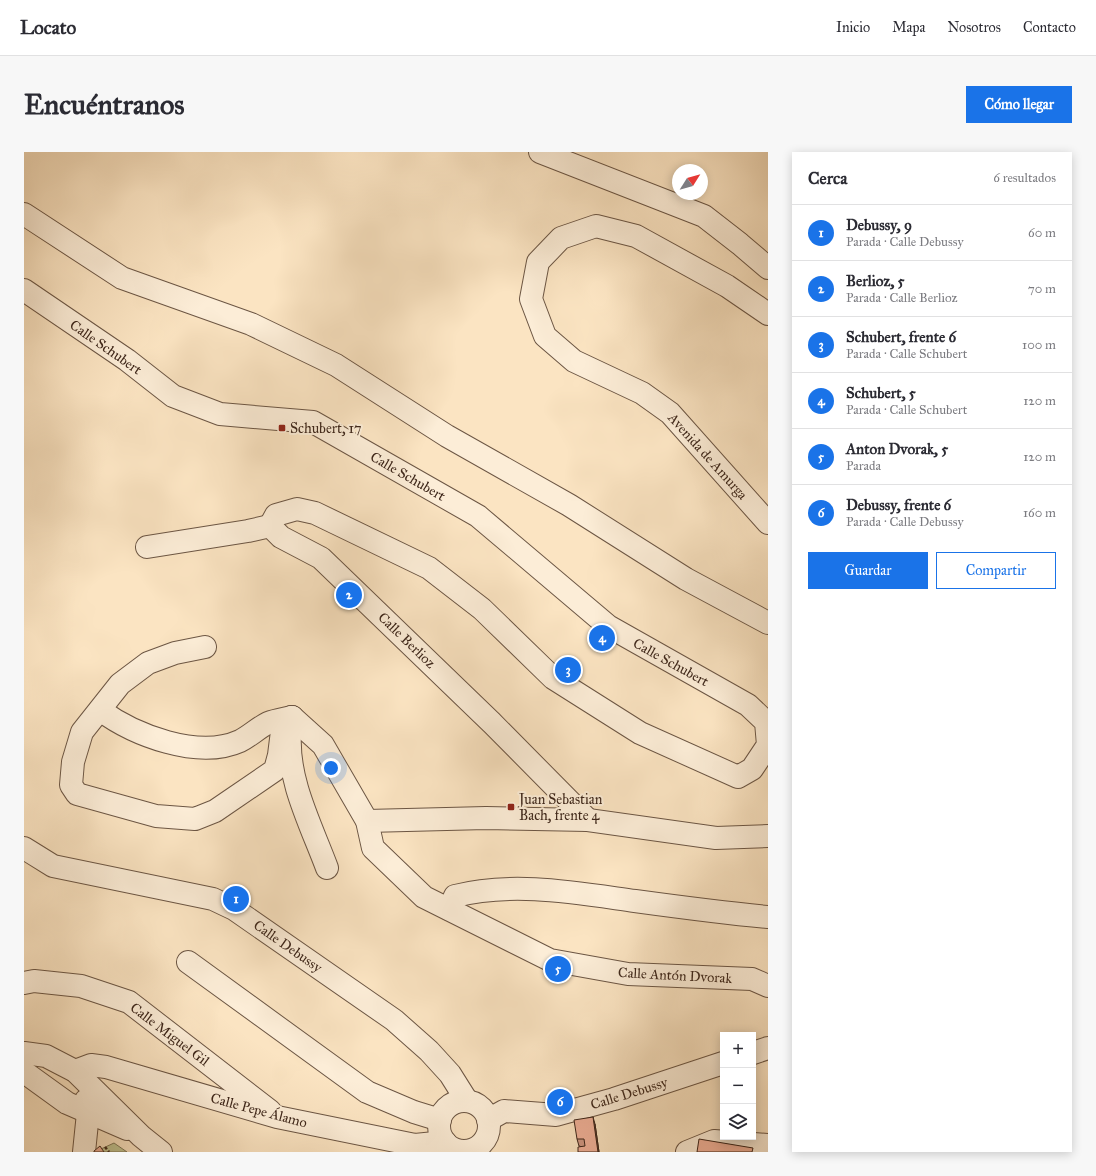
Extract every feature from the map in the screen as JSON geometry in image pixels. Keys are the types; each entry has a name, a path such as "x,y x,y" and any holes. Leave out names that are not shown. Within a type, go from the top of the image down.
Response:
{"street":[{"path":"540,152 704,216 768,268"},
{"path":"24,214 122,278 251,324 336,365 447,436 569,505 686,579 768,623"},
{"name":"Avenida de Amurga","path":"768,314 726,286 636,236 596,226 561,238 538,262 532,299 546,336 574,361 642,393 670,413 768,522"},
{"path":"740,244 768,259"},
{"name":"Avenida de Amurga","path":"726,286 768,303"},
{"name":"Calle Schubert","path":"24,290 127,360 173,396 220,414 313,422 478,516 608,626 748,706 766,722 768,744 752,769 738,777 640,733 553,678 482,609 429,568 315,513 297,509 276,515 270,526"},
{"path":"147,546 270,526"},
{"name":"Calle Berlioz","path":"270,526 281,536 321,558 492,723 588,820"},
{"path":"205,647 175,654 148,664 120,684 82,732 73,762 71,784 77,794 156,816 195,819 215,812 275,770 279,755 282,731 292,717"},
{"path":"100,710 112,719 142,734 188,746 214,749 239,741 268,724 292,717"},
{"path":"292,717 290,746 295,783 327,868"},
{"name":"Calle Antón Dvorak","path":"292,717 323,745 367,821 373,848 424,897 550,960 628,974 752,979 768,986"},
{"path":"367,821 486,818 588,820 716,838 768,836"},
{"name":"Calle Debussy","path":"24,848 53,866 213,899 234,909 394,1020 429,1051 450,1074 467,1101"},
{"path":"449,909 455,896 474,891 528,890 574,892 768,917"},
{"path":"188,962 367,1092 414,1112 440,1120"},
{"name":"Calle Miguel Gil","path":"24,983 34,981 82,986 129,1002 277,1117"},
{"path":"756,1052 768,1048"},
{"path":"24,1053 46,1056 79,1074 141,1136 161,1152"},
{"path":"46,1056 30,1076 67,1103 88,1113 110,1120 141,1136"},
{"name":"Calle Debussy","path":"488,1120 504,1111 556,1115 614,1099 720,1064"},
{"name":"Calle Pepe Álamo","path":"79,1074 90,1065 106,1067 277,1117 414,1144 445,1142"},
{"path":"79,1074 88,1113 84,1151"},
{"path":"467,1101 480,1107 488,1120 489,1147 464,1151 452,1148 441,1136 440,1120 447,1108 460,1102 467,1101"},
{"path":"84,1151 95,1132 110,1120"},
{"path":"687,1152 714,1140 768,1145"}],"path":[{"path":"105,1147 109,1152"}],"green space":[{"path":"114,1143 127,1152 103,1152 101,1149"}],"building":[{"path":"593,1117 598,1152 578,1152 578,1147 585,1146 584,1139 577,1139 574,1120"},
{"path":"699,1139 753,1148 752,1152 697,1152"},
{"path":"100,1146 104,1152 94,1152 94,1151"}],"place":[{"name":"Schubert, 17","path":"282,428"},
{"name":"Berlioz, 5","path":"349,595"},
{"name":"Schubert, 5","path":"602,638"},
{"name":"Schubert, frente 6","path":"568,670"},
{"name":"Juan Sebastian Bach, frente 4","path":"511,807"},
{"name":"Debussy, 9","path":"236,899"},
{"name":"Anton Dvorak, 5","path":"558,969"},
{"name":"Debussy, frente 6","path":"560,1102"}]}
